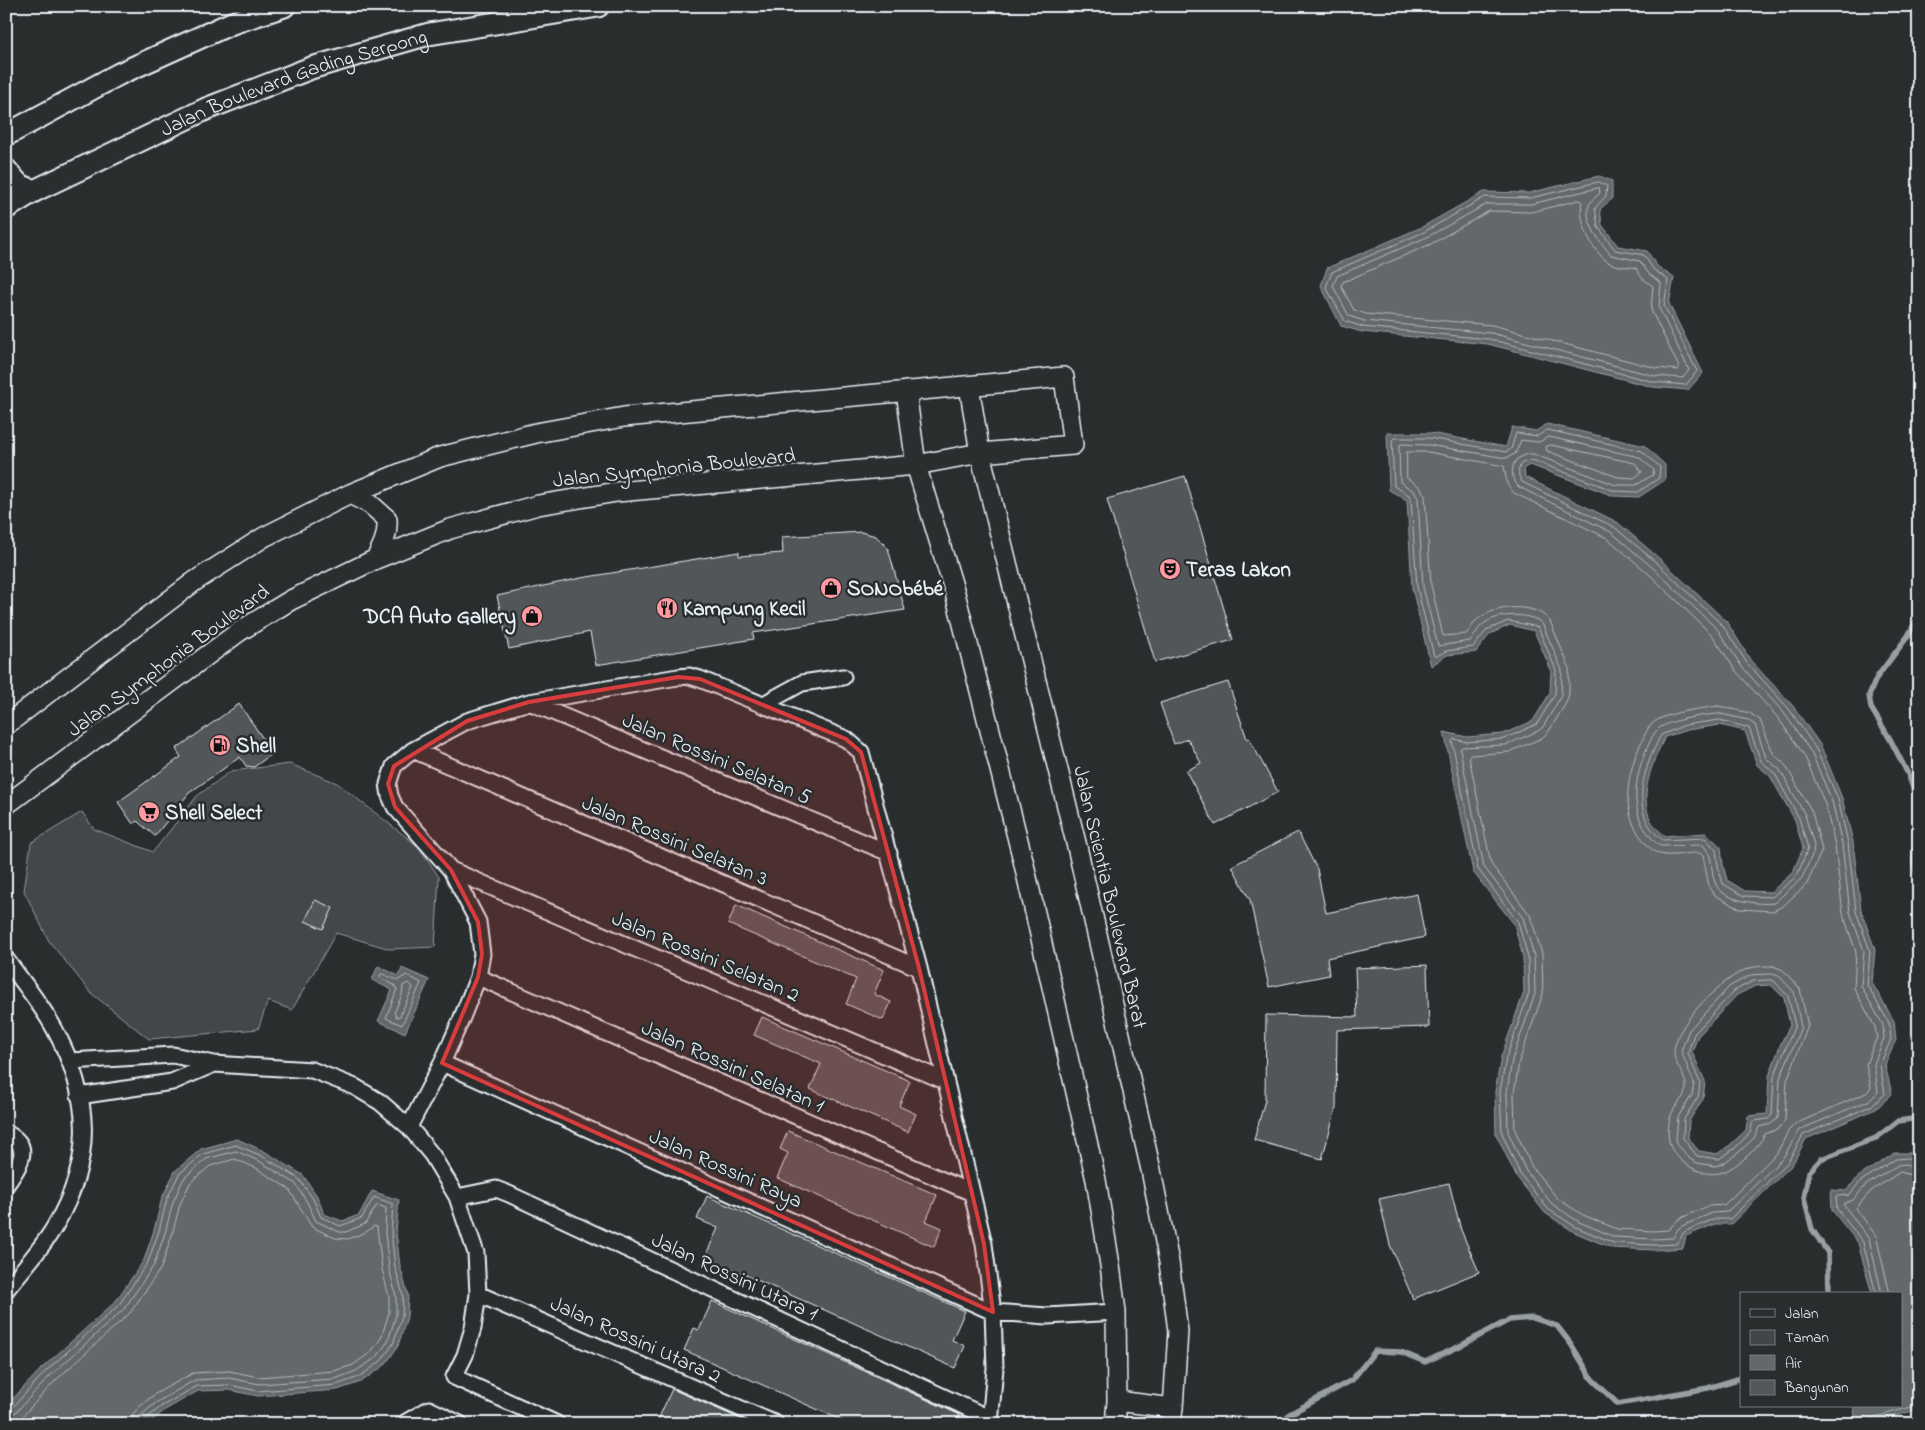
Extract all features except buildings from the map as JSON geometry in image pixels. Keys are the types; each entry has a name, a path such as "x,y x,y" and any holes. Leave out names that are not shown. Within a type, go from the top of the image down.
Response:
{"main road":[{"name":"Jalan Boulevard Gading Serpong","path":"6,208 34,191 206,109 311,68 429,34 598,6"},
{"path":"7,136 119,74 272,8"},
{"path":"6,170 19,185 34,191"}],"street":[{"name":"Jalan Symphonia Boulevard","path":"6,725 195,581 264,537 350,494 440,457 536,433 624,418 1064,377 1073,445 980,453 916,465 617,492 538,505 450,529 376,559 291,600 240,631 6,805"},
{"name":"Jalan Scientia Boulevard Barat","path":"969,386 980,453 1078,850 1151,1170 1168,1262 1178,1331 1172,1416"},
{"path":"906,391 916,465 955,593 1024,860 1096,1180 1116,1312 1117,1401 1115,1424"},
{"path":"350,494 370,504 387,519 388,531 386,541 376,559"},
{"path":"409,1127 442,1063 478,978 482,954 478,922 451,870 395,807 390,796 388,784 394,766 413,750 467,721 529,702 689,676 846,739 861,752 889,852 919,968 984,1244 992,1312 995,1368 990,1421"},
{"path":"762,704 802,683 843,677"},
{"name":"Jalan Rossini Selatan 5","path":"529,702 889,852"},
{"name":"Jalan Rossini Selatan 3","path":"413,750 919,968"},
{"name":"Jalan Rossini Selatan 2","path":"451,870 945,1081"},
{"path":"6,959 53,1026 70,1061 85,1128 82,1161 76,1182 55,1227 6,1290"},
{"name":"Jalan Rossini Selatan 1","path":"478,978 972,1193"},
{"path":"70,1061 173,1055 214,1064 312,1070 355,1087 380,1102 409,1127 432,1155 457,1197 476,1253 478,1294 473,1328 465,1354 454,1376 557,1424"},
{"name":"Jalan Rossini Raya","path":"442,1063 992,1312"},
{"path":"79,1096 172,1082 214,1064"},
{"path":"6,1133 15,1137 22,1146 18,1168 6,1185"},
{"name":"Jalan Rossini Utara 1","path":"457,1197 496,1189 509,1194 990,1421"},
{"name":"Jalan Rossini Utara 2","path":"478,1294 776,1424"},
{"path":"992,1312 1047,1316 1116,1312"},
{"path":"1117,1401 1172,1416"},
{"path":"403,1424 429,1409 460,1424"}],"highlighted area":[{"path":"678,677 700,679 846,739 861,752 919,968 984,1244 993,1312 442,1063 478,977 482,954 478,922 451,870 395,807 388,784 394,766 467,721 529,702"}],"green space":[{"path":"290,764 337,783 419,847 439,877 435,947 390,949 336,933 292,1010 268,1001 258,1029 149,1039 91,993 49,941 24,891 31,843 82,812 94,829 153,852 197,796 231,771"}],"water":[{"path":"1599,176 1612,181 1612,199 1600,209 1602,225 1618,246 1647,251 1657,266 1674,278 1669,304 1703,373 1688,390 1653,387 1488,344 1362,332 1341,326 1321,286 1327,268 1422,227 1484,192 1529,193"},
{"path":"1547,424 1645,446 1665,465 1665,480 1639,497 1614,496 1530,465 1524,468 1525,477 1617,522 1660,559 1727,622 1751,661 1793,706 1821,746 1842,798 1853,842 1861,910 1875,950 1872,983 1894,1021 1896,1040 1885,1065 1892,1094 1876,1109 1806,1139 1792,1165 1731,1224 1715,1224 1686,1236 1683,1248 1654,1250 1612,1248 1574,1232 1545,1213 1516,1176 1496,1134 1495,1092 1501,1057 1524,992 1523,957 1514,924 1473,872 1444,732 1467,737 1503,734 1533,721 1550,693 1551,670 1534,631 1510,625 1490,634 1476,652 1447,655 1431,666 1412,588 1407,500 1389,490 1387,433 1430,433 1506,447 1512,427 1536,431","holes":["1720,725 1745,731 1757,765 1770,776 1795,820 1803,848 1793,872 1771,892 1745,891 1727,880 1721,847 1706,833 1664,836 1651,821 1647,811 1646,800 1649,778 1665,737 1687,730","1771,985 1784,998 1790,1025 1769,1076 1767,1114 1748,1116 1746,1130 1717,1154 1699,1151 1688,1138 1689,1121 1703,1099 1705,1081 1692,1052 1698,1036 1737,995 1755,986"]},
{"path":"378,966 399,976 402,968 429,980 405,1033 378,1021 392,990 372,980"},
{"path":"237,1139 264,1151 303,1175 317,1196 324,1214 342,1221 359,1215 372,1191 399,1200 396,1232 400,1266 408,1295 407,1317 398,1346 385,1365 361,1382 337,1390 258,1396 229,1390 198,1391 165,1410 148,1424 6,1424 6,1406 42,1368 115,1302 144,1260 162,1198 175,1171 201,1149"},
{"path":"1895,1153 1911,1153 1919,1160 1919,1409 1868,1424 1857,1424 1853,1408 1902,1408 1902,1292 1871,1292 1858,1243 1832,1210 1831,1190 1846,1191 1858,1177"}],"waterway":[{"path":"1919,615 1908,636 1877,677 1869,695 1871,708 1909,776 1918,804 1914,864 1919,883"},
{"path":"1829,1292 1828,1253 1812,1229 1804,1198 1809,1172 1821,1159 1876,1138 1898,1121 1919,1118"},
{"path":"1284,1424 1288,1415 1352,1380 1375,1351 1401,1352 1425,1362 1509,1320 1533,1318 1557,1326 1571,1344 1592,1379 1618,1404 1708,1388 1740,1378"}],"place":[{"name":"Teras Lakon","path":"1170,569"},
{"name":"SONObébé","path":"831,588"},
{"name":"Kampung Kecil","path":"667,608"},
{"name":"DCA Auto Gallery","path":"532,616"},
{"name":"Shell","path":"220,745"},
{"name":"Shell Select","path":"149,812"}]}
